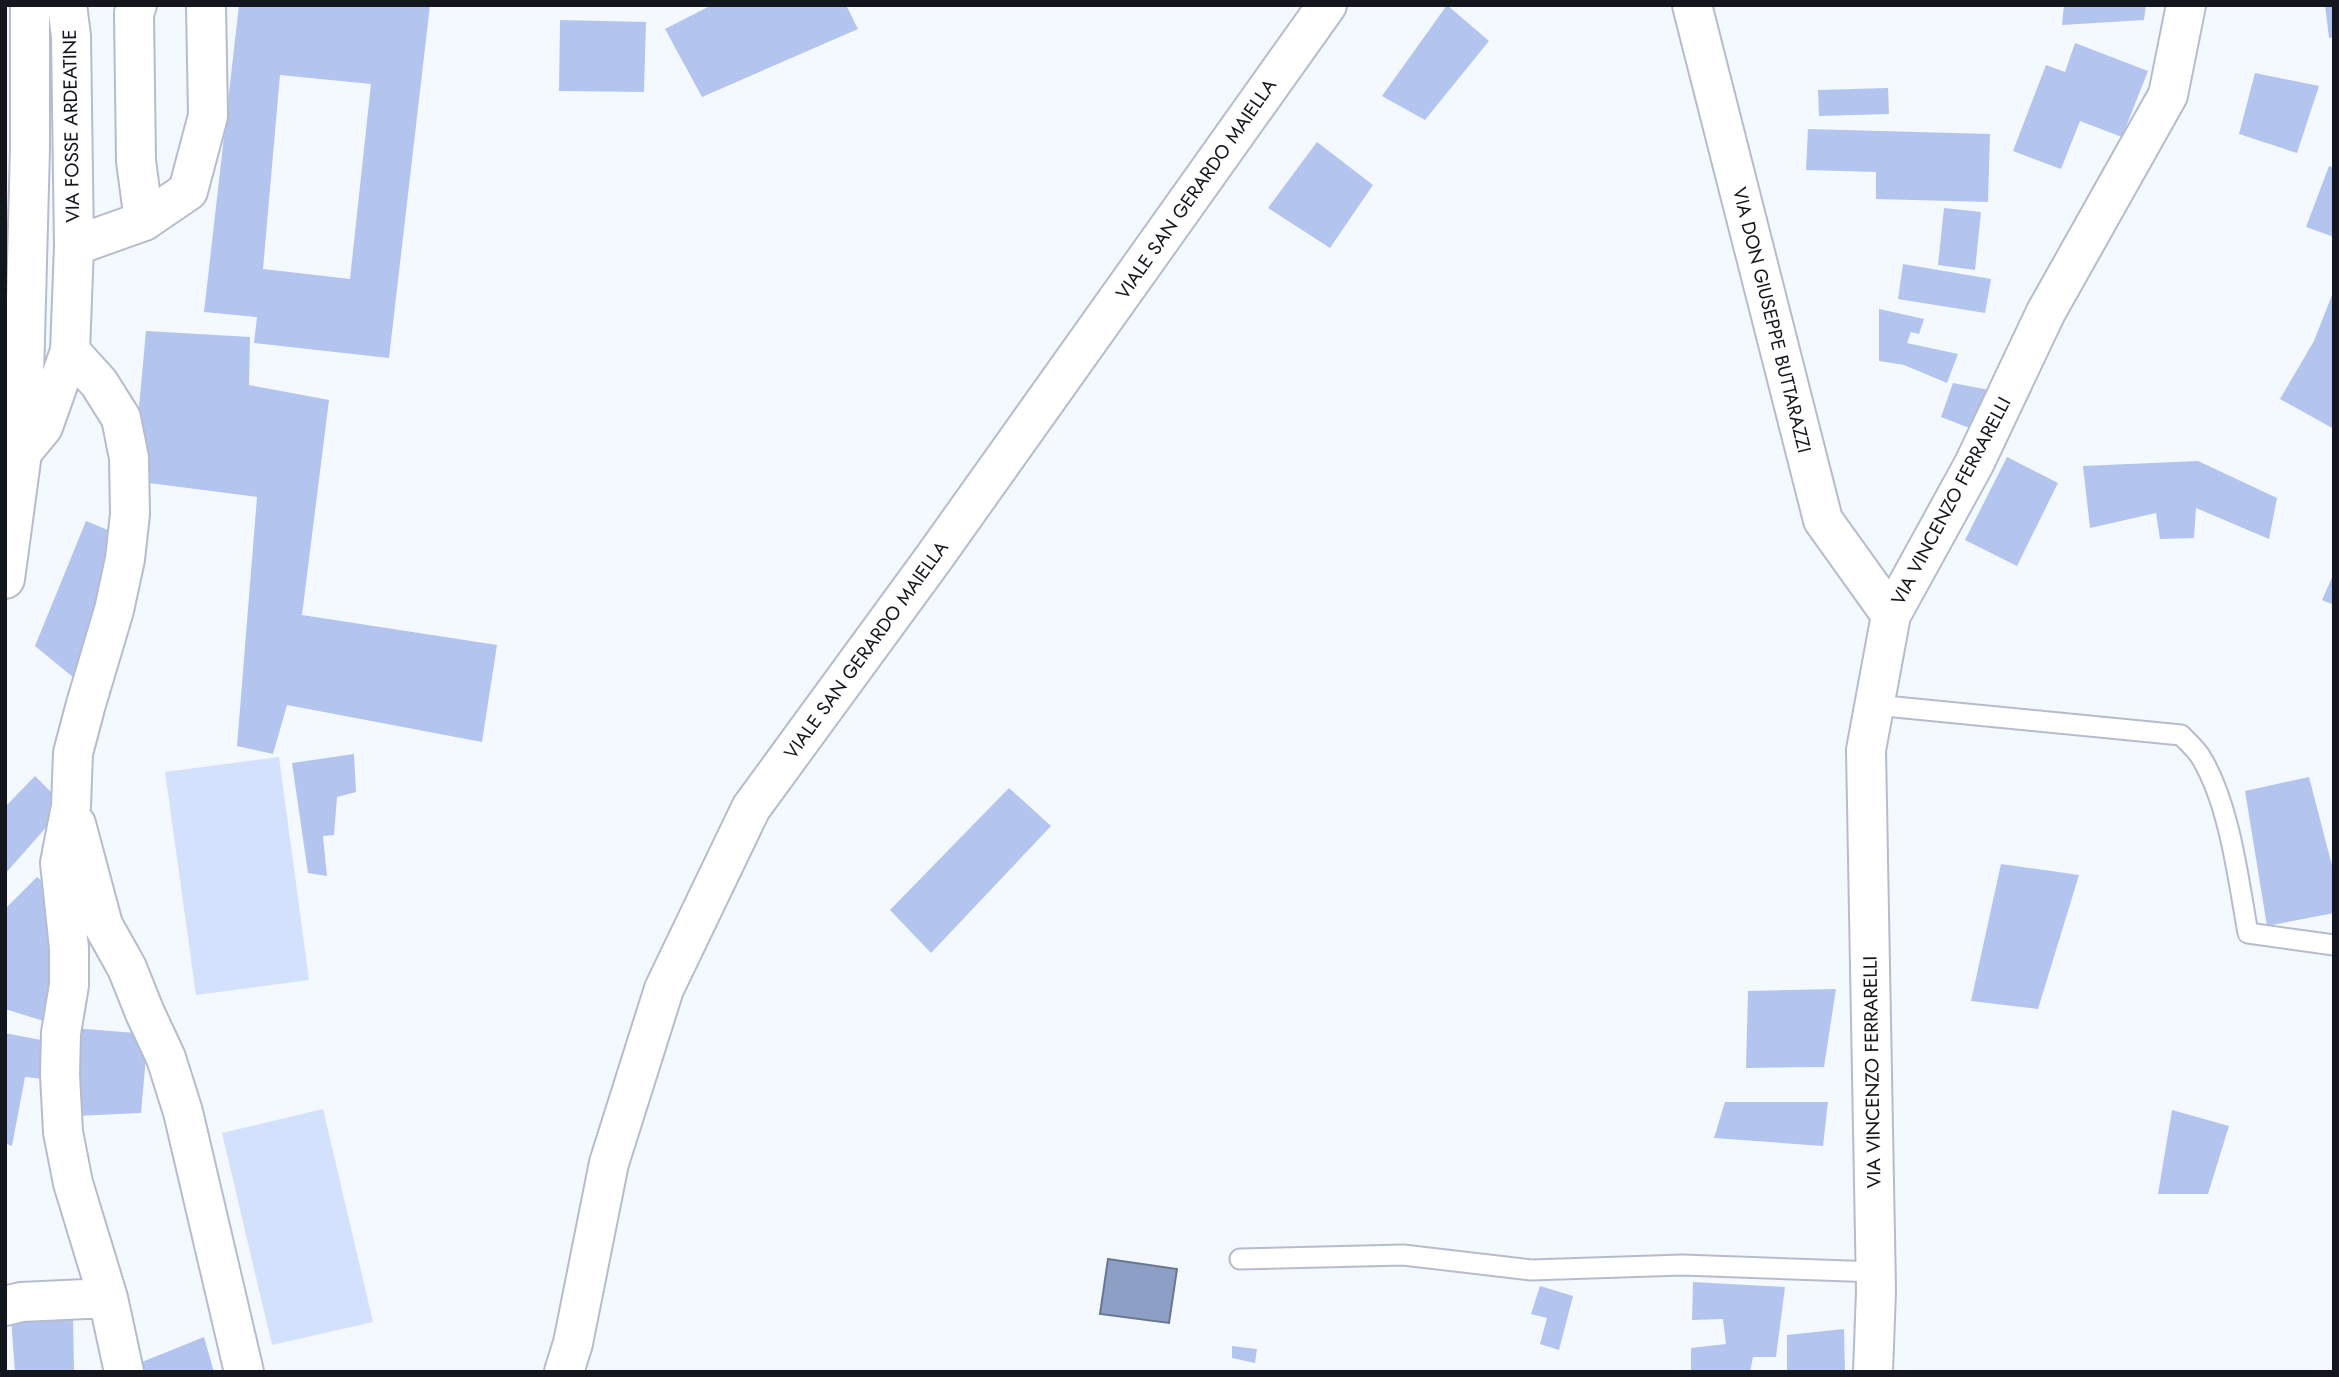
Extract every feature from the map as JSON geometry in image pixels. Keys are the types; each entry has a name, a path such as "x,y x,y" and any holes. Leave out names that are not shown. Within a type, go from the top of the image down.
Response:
{"street":[{"path":"5,579 30,148 30,5"},
{"name":"VIA FOSSE ARDEATINE","path":"67,5 71,36 74,246 70,351"},
{"path":"137,5 134,13 136,160 144,221"},
{"path":"74,246 144,221 188,191 208,116 206,5"},
{"name":"VIALE SAN GERARDO MAIELLA","path":"564,1372 573,1343 609,1163 664,989 751,808 941,548 1326,5"},
{"name":"VIA DON GIUSEPPE BUTTARAZZI","path":"1692,5 1823,520 1891,615"},
{"name":"VIA VINCENZO FERRARELLI","path":"1873,1372 1876,1272 1866,750 1891,615 1974,464 2046,312 2168,95 2186,5"},
{"path":"14,451 43,427 70,351 99,383 121,418 130,458 130,514 125,559 114,610 74,752 71,806 61,863 69,948 68,985 61,1033 63,1132 73,1183 108,1298 124,1372"},
{"path":"71,806 103,925 127,968 166,1058 183,1112 244,1372"},
{"path":"5,1306 21,1302 108,1298"}],"lane":[{"path":"1875,705 2181,735 2202,758 2215,789 2230,834 2248,933 2334,945"},
{"path":"1240,1259 1403,1255 1531,1270 1682,1265 1876,1272"}],"shaded area":[{"path":"279,757 309,980 196,995 165,772"},
{"path":"323,1109 373,1322 272,1345 222,1133"},
{"path":"1108,1259 1177,1269 1169,1323 1100,1314"}],"building":[{"path":"239,5 430,5 389,358 254,343 257,317 204,312","holes":["280,75 371,84 350,279 263,269"]},
{"path":"712,5 846,5 858,29 702,97 665,29"},
{"path":"1447,5 1489,41 1425,120 1382,96"},
{"path":"2064,5 2146,5 2144,20 2062,25"},
{"path":"2325,5 2334,5 2334,37 2329,38"},
{"path":"560,20 646,22 644,92 559,91"},
{"path":"2075,43 2148,71 2122,137 2080,121 2061,169 2013,151 2046,65 2065,72"},
{"path":"2255,73 2319,86 2297,153 2239,134"},
{"path":"1888,88 1889,114 1819,116 1818,90"},
{"path":"1808,129 1990,134 1988,202 1876,199 1876,172 1806,170"},
{"path":"1317,142 1373,185 1330,248 1268,208"},
{"path":"2329,166 2334,168 2334,237 2306,227"},
{"path":"1944,208 1981,212 1975,270 1938,265"},
{"path":"1903,264 1991,279 1985,313 1898,299"},
{"path":"2334,290 2334,429 2280,399 2314,341"},
{"path":"1879,309 1924,319 1919,334 1911,332 1907,343 1958,354 1947,383 1904,365 1879,361"},
{"path":"146,331 250,337 249,385 329,400 302,615 497,645 482,742 287,705 273,754 237,746 257,497 149,483 136,440"},
{"path":"1953,383 1989,390 1972,429 1941,417"},
{"path":"2007,457 2058,483 2017,566 1965,540"},
{"path":"2198,461 2277,498 2269,539 2196,508 2194,538 2160,539 2156,513 2090,528 2083,466"},
{"path":"86,521 120,535 79,682 35,646"},
{"path":"2334,573 2334,605 2322,600"},
{"path":"354,754 356,792 337,797 334,835 323,836 327,876 308,873 292,763"},
{"path":"35,776 65,806 5,874 5,807"},
{"path":"2309,777 2334,873 2334,913 2267,926 2245,791"},
{"path":"1009,788 1051,826 931,953 890,910"},
{"path":"2001,864 2079,875 2038,1009 1971,1001"},
{"path":"37,877 59,895 50,1023 5,1009 5,909"},
{"path":"1836,989 1824,1067 1746,1068 1748,991"},
{"path":"73,1028 148,1034 141,1113 76,1116"},
{"path":"5,1033 51,1042 44,1079 25,1077 12,1146 5,1143"},
{"path":"1725,1102 1828,1102 1823,1146 1714,1138"},
{"path":"2172,1110 2229,1126 2208,1194 2158,1194"},
{"path":"1693,1282 1785,1287 1776,1357 1753,1357 1750,1372 1691,1372 1691,1348 1726,1344 1723,1319 1692,1320"},
{"path":"1540,1286 1573,1296 1559,1350 1540,1344 1547,1318 1531,1314"},
{"path":"73,1315 74,1372 15,1372 11,1319"},
{"path":"1844,1329 1845,1372 1787,1372 1787,1335"},
{"path":"204,1337 214,1372 140,1372 137,1364"},
{"path":"1232,1346 1257,1349 1255,1363 1232,1358"}]}
